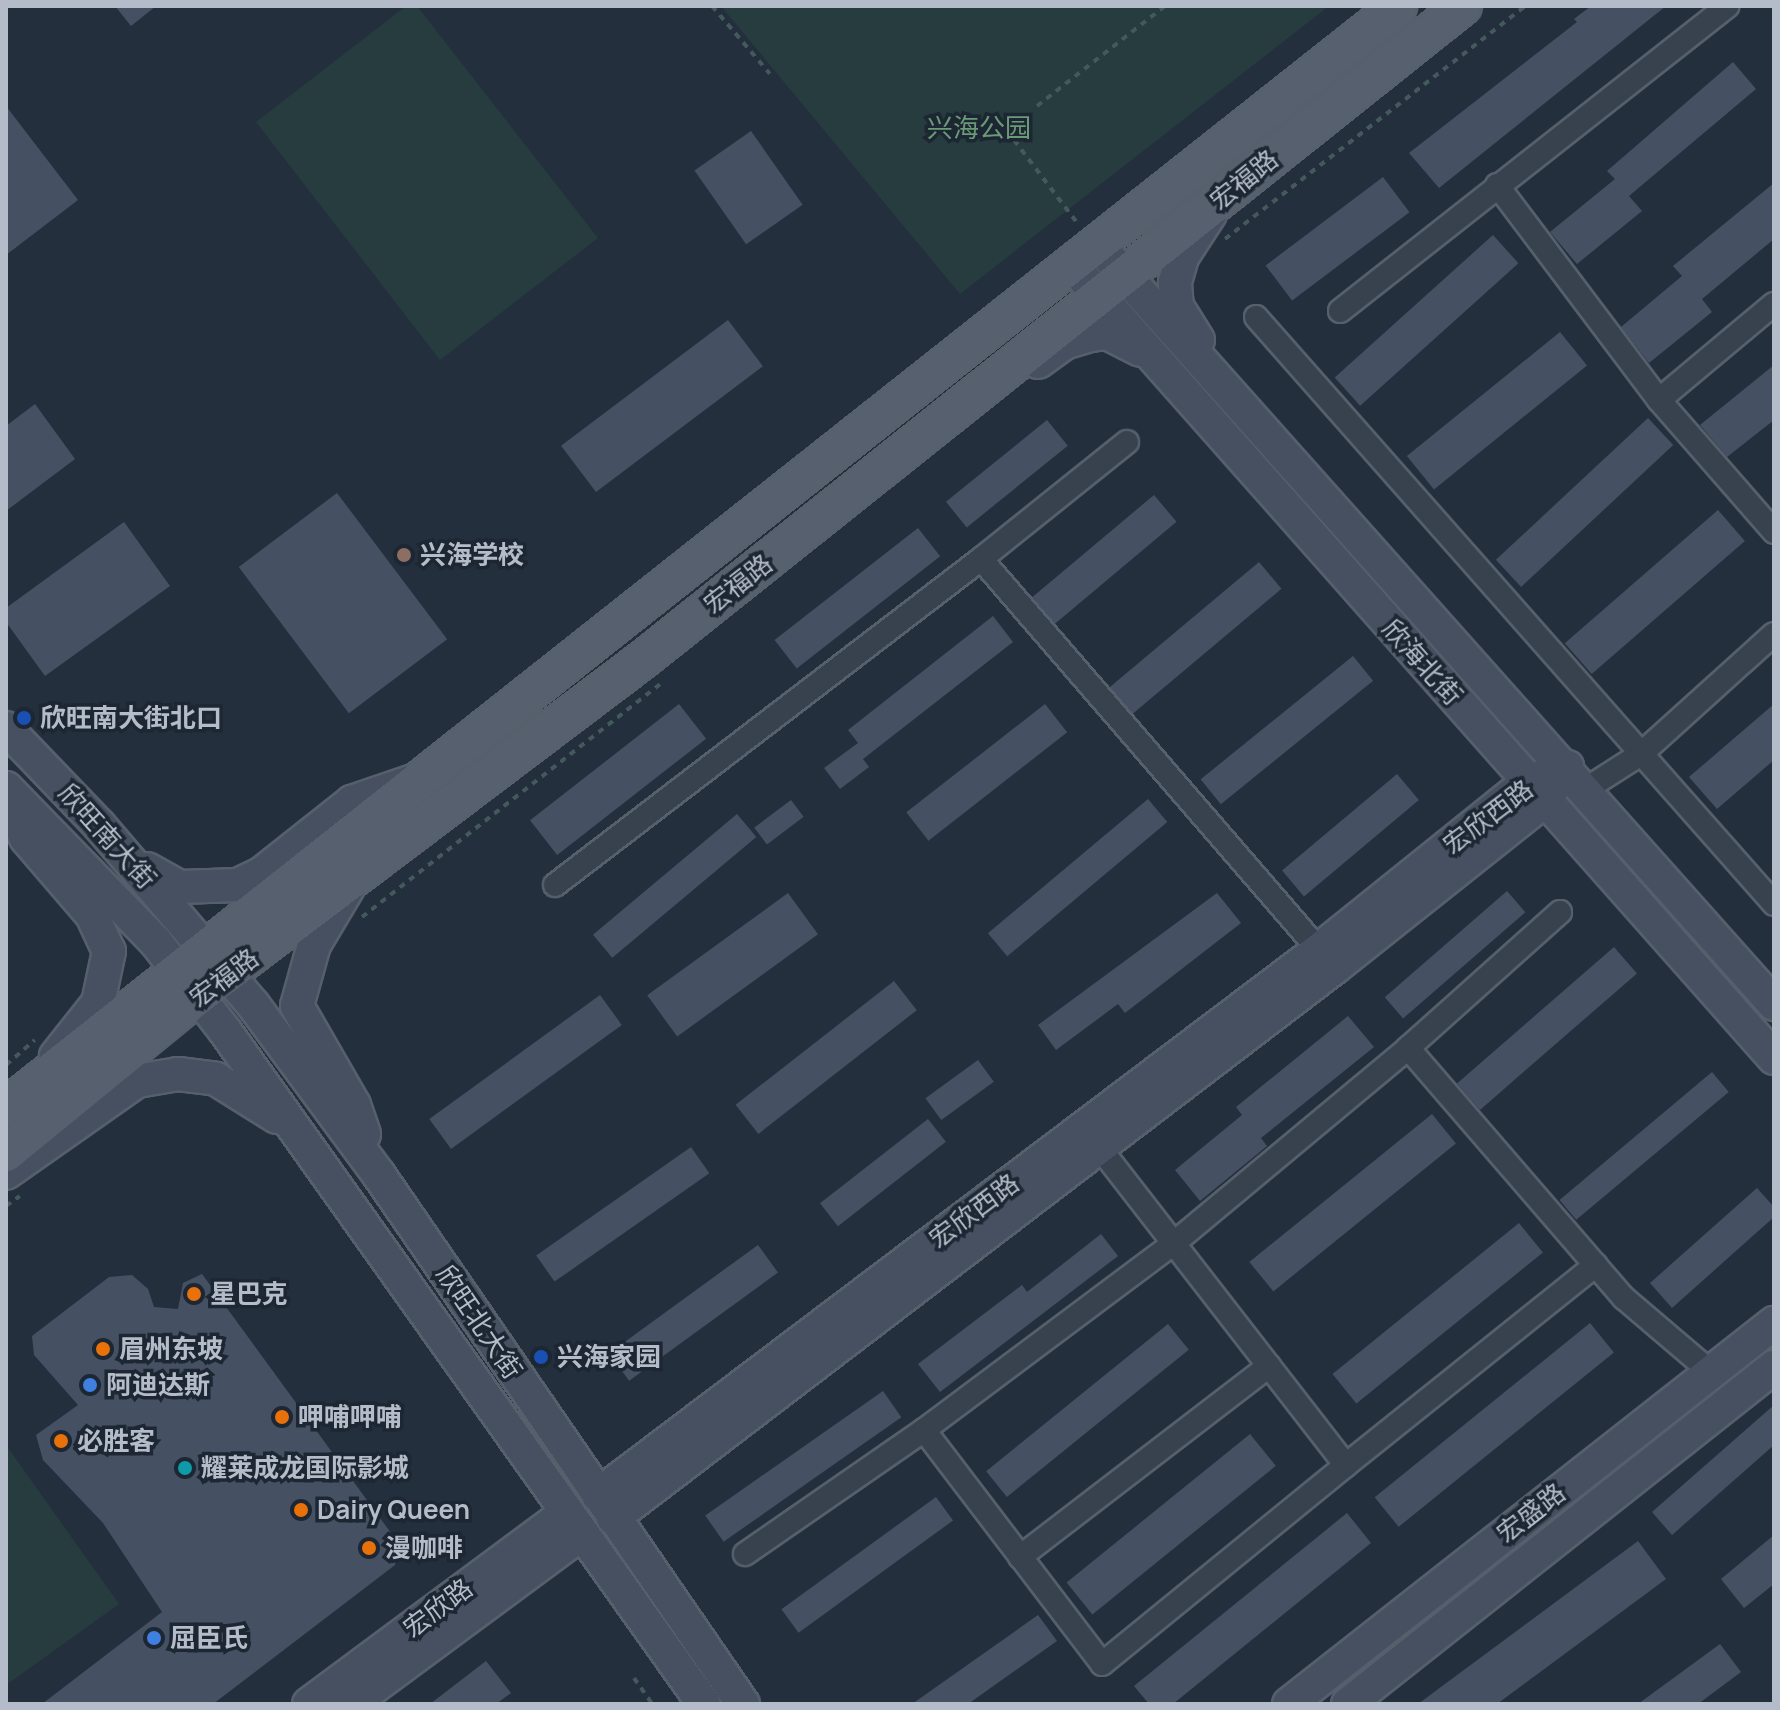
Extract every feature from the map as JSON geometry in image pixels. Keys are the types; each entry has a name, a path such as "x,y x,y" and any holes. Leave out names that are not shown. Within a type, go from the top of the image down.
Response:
{"main road":[{"name":"宏福路","path":"6,1153 188,983 206,946 419,779 1083,244 1398,6"},
{"name":"宏福路","path":"12,1103 188,983 230,974 919,440 1463,6"}],"street":[{"path":"1340,311 1727,6"},
{"path":"1497,185 1659,400 1774,532"},
{"path":"1218,201 1182,257 1177,307 1185,325 1255,404 1292,463"},
{"name":"欣海北街","path":"1083,244 1170,378 1774,1058"},
{"name":"欣海北街","path":"1111,286 1292,463 1577,778 1774,1004"},
{"path":"1659,400 1774,304"},
{"path":"1256,317 1774,904"},
{"path":"919,440 1064,343 1090,335 1107,333 1131,342 1170,378"},
{"path":"555,885 981,559 1127,442"},
{"path":"981,559 1319,950"},
{"path":"1577,778 1641,754 1774,634"},
{"name":"欣旺南大街","path":"6,728 99,825 206,946"},
{"name":"宏欣西路","path":"1091,1137 1319,950 1536,791 1577,778"},
{"path":"99,825 146,868 180,887 214,889 261,874 352,802 419,779"},
{"name":"欣旺南大街","path":"6,788 188,983"},
{"name":"宏欣西路","path":"605,1506 1091,1137 1536,791"},
{"path":"6,800 26,838 92,915 109,951 98,1003 12,1103"},
{"path":"352,881 314,945 297,1006 354,1105 379,1175"},
{"path":"745,1554 924,1430 1173,1244 1408,1048 1560,912"},
{"name":"欣旺北大街","path":"206,946 379,1175 743,1704"},
{"name":"欣旺北大街","path":"188,983 704,1704"},
{"path":"1408,1048 1624,1298 1711,1372"},
{"path":"6,1173 137,1081 178,1074 216,1079 295,1131"},
{"path":"1091,1137 1346,1465"},
{"path":"924,1430 1102,1664 1596,1265"},
{"name":"宏盛路","path":"1289,1704 1774,1323"},
{"path":"1020,1557 1269,1366"},
{"name":"宏盛路","path":"1348,1704 1774,1367"},
{"name":"宏欣路","path":"309,1704 575,1522"},
{"name":"宏欣路","path":"351,1704 575,1522"}],"path":[{"path":"712,6 770,74"},
{"path":"1037,106 1165,6"},
{"name":"宏福路","path":"1216,246 1525,6"},
{"path":"1014,140 1083,244"},
{"path":"634,1678 652,1704"}],"green space":[{"path":"406,6 417,6 598,238 440,360 256,122"},
{"name":"兴海公园","path":"721,6 1329,6 960,294"},
{"path":"6,1445 119,1604 9,1683 6,1679"}],"building":[{"path":"115,6 156,6 131,26"},
{"path":"1591,6 1666,6 1439,188 1409,153 1577,22 1574,19"},
{"path":"1733,62 1756,89 1629,196 1642,211 1577,264 1550,232 1615,179 1607,171"},
{"path":"6,106 78,200 6,255"},
{"path":"751,131 803,205 746,244 694,171"},
{"path":"1383,177 1409,212 1292,301 1266,265"},
{"path":"1774,183 1774,239 1702,299 1712,312 1649,363 1621,327 1682,276 1673,266"},
{"path":"1493,235 1518,263 1360,406 1335,378"},
{"path":"728,320 763,366 596,492 561,446"},
{"path":"1560,332 1587,365 1434,489 1407,456"},
{"path":"1774,365 1774,420 1727,457 1700,425"},
{"path":"35,404 75,459 6,511 6,426"},
{"path":"1648,418 1673,445 1521,587 1496,560"},
{"path":"1047,420 1068,446 967,527 946,502"},
{"path":"337,493 447,639 349,713 239,567"},
{"path":"1154,495 1176,522 1055,624 1032,597"},
{"path":"1718,510 1745,541 1592,674 1565,643"},
{"path":"124,522 170,586 45,676 6,622 6,608"},
{"path":"918,528 940,556 797,668 775,640"},
{"path":"1259,562 1281,589 1132,714 1110,687"},
{"path":"993,616 1013,642 863,759 869,767 840,789 824,768 858,743 848,730"},
{"path":"1353,656 1373,681 1221,804 1201,779"},
{"path":"679,704 706,739 557,855 530,820"},
{"path":"1045,704 1067,732 928,841 906,812"},
{"path":"1774,704 1774,760 1717,809 1689,777"},
{"path":"1397,774 1419,800 1304,896 1282,870"},
{"path":"1148,799 1167,822 1007,956 988,933"},
{"path":"791,800 804,817 767,844 754,828"},
{"path":"737,814 756,837 612,958 593,935"},
{"path":"1507,891 1525,912 1403,1018 1385,997"},
{"path":"788,893 818,934 677,1037 647,995"},
{"path":"1217,893 1241,923 1125,1013 1118,1004 1056,1050 1038,1025"},
{"path":"1614,947 1637,973 1480,1110 1457,1083"},
{"path":"894,981 917,1010 758,1134 736,1105"},
{"path":"600,995 622,1025 451,1149 429,1119"},
{"path":"1348,1016 1374,1047 1261,1138 1267,1146 1200,1201 1175,1170 1242,1115 1236,1107"},
{"path":"978,1060 994,1082 941,1120 925,1098"},
{"path":"1712,1072 1729,1092 1576,1220 1560,1200"},
{"path":"1432,1114 1456,1144 1273,1291 1249,1262"},
{"path":"928,1119 946,1142 838,1226 820,1203"},
{"path":"691,1147 709,1173 555,1282 536,1255"},
{"path":"1757,1188 1774,1207 1774,1217 1672,1308 1650,1283"},
{"path":"1519,1223 1543,1253 1356,1404 1332,1374"},
{"path":"1101,1234 1118,1256 940,1392 918,1364 1022,1285 1027,1292"},
{"path":"758,1245 778,1273 629,1381 609,1353"},
{"path":"202,1274 399,1544 395,1565 213,1704 42,1704 162,1612 103,1523 43,1460 36,1435 78,1405 34,1355 32,1336 109,1277 132,1275 148,1289 154,1307 178,1309 183,1283"},
{"path":"1590,1323 1614,1353 1399,1527 1375,1497"},
{"path":"1168,1324 1189,1350 1007,1497 986,1471"},
{"path":"883,1391 901,1417 724,1542 705,1515"},
{"path":"1774,1405 1774,1445 1672,1535 1652,1512"},
{"path":"1250,1434 1276,1466 1092,1614 1067,1583"},
{"path":"936,1497 953,1520 799,1633 781,1609"},
{"path":"1347,1513 1371,1543 1173,1704 1149,1704 1134,1686"},
{"path":"1774,1535 1774,1584 1744,1608 1721,1579"},
{"path":"1638,1541 1666,1579 1497,1704 1418,1704"},
{"path":"1038,1615 1057,1641 968,1704 912,1704"},
{"path":"1720,1644 1741,1672 1698,1704 1638,1704"},
{"path":"486,1661 511,1693 496,1704 430,1704"}],"place":[{"name":"兴海学校","path":"404,555"},
{"name":"欣旺南大街北口","path":"24,718"},
{"name":"星巴克","path":"194,1294"},
{"name":"眉州东坡","path":"103,1349"},
{"name":"兴海家园","path":"541,1357"},
{"name":"阿迪达斯","path":"90,1385"},
{"name":"呷哺呷哺","path":"282,1417"},
{"name":"必胜客","path":"61,1441"},
{"name":"耀莱成龙国际影城","path":"185,1468"},
{"name":"Dairy Queen","path":"301,1510"},
{"name":"漫咖啡","path":"369,1548"},
{"name":"屈臣氏","path":"154,1638"}]}
